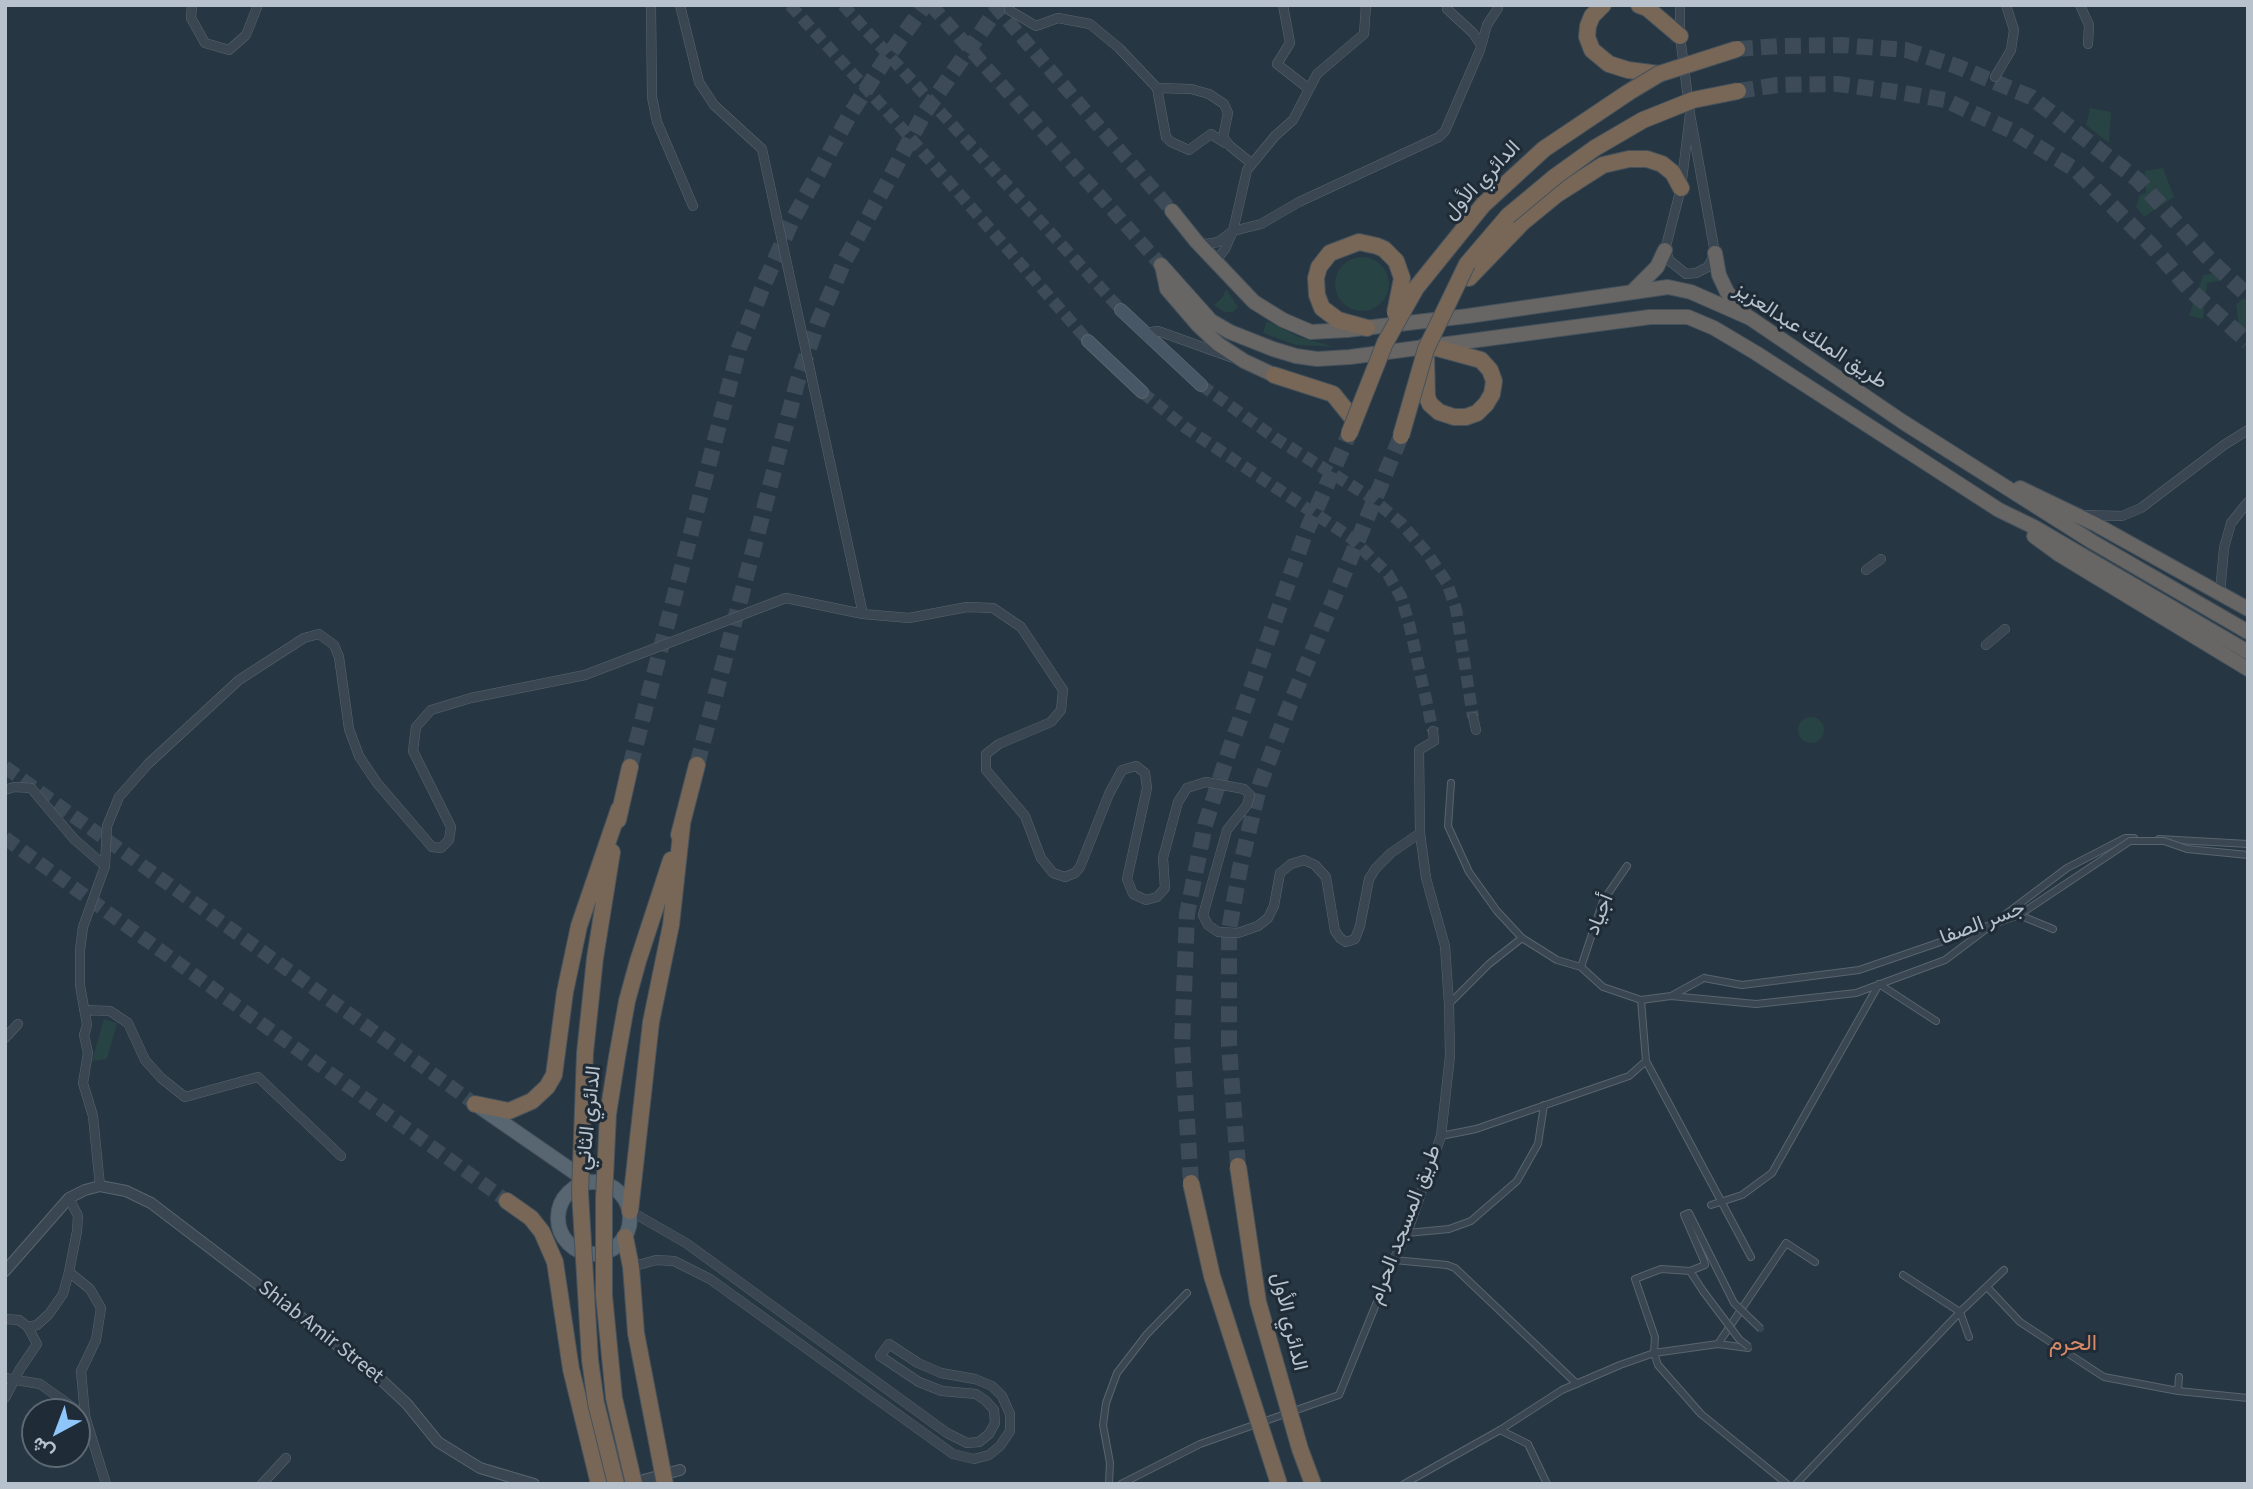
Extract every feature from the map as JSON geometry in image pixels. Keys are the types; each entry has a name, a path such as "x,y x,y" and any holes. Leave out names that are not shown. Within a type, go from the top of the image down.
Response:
{"highway":[{"path":"1603,5 1598,8 1588,26 1587,37 1592,50 1609,64 1628,70 1659,74"},
{"path":"1640,5 1680,36"},
{"name":"الدائري الأول","path":"1274,375 1333,394 1351,427 1385,343 1416,288 1483,205 1544,149 1659,74 1737,49"},
{"name":"الدائري الأول","path":"1401,436 1426,347 1468,271 1508,216 1595,148 1643,120 1693,100 1738,91"},
{"path":"1468,271 1556,195 1603,165 1629,159 1647,159 1662,163 1681,188"},
{"name":"طريق الملك عبدالعزيز","path":"1172,211 1196,241 1254,302 1283,320 1311,332 1367,328 1668,287 1691,292 1750,318 1903,422 2091,541 2248,632"},
{"path":"1367,328 1338,320 1322,308 1317,295 1319,267 1330,253 1359,242 1384,249 1396,261 1402,278 1399,299 1385,343"},
{"path":"1632,293 1657,267 1665,250"},
{"path":"1716,253 1719,275 1727,292 1750,318"},
{"name":"طريق الملك عبدالعزيز","path":"1244,361 1218,344 1182,307 1167,289 1161,265 1211,321 1230,332 1296,356 1317,359 1350,357 1650,317 1688,317 1714,328 2000,510 2034,527 2248,652"},
{"path":"1608,297 1611,322"},
{"path":"1426,347 1481,360 1490,370 1494,381 1493,394 1478,413 1454,417 1439,412 1430,404 1426,388 1426,347"},
{"path":"1244,361 1274,375"},
{"path":"1974,466 2078,515 2248,609"},
{"path":"2000,510 2060,555 2248,668"},
{"name":"الدائري الثاني","path":"634,1484 614,1398 604,1295 604,1198 608,1114 627,1001 682,825 697,765"},
{"name":"الدائري الثاني","path":"616,1484 596,1403 590,1360 580,1192 585,1053 595,958 619,809 629,767"},
{"path":"475,1104 509,1111 533,1101 554,1075 565,992 579,926 619,809"},
{"path":"630,1211 651,1022 671,925 682,825"},
{"name":"الدائري الأول","path":"1238,1166 1258,1302 1300,1449 1313,1484"},
{"path":"1191,1183 1212,1276 1279,1484"},
{"path":"507,1201 531,1218 542,1232 555,1262 571,1369 599,1484"},
{"path":"625,1237 631,1267 636,1333 665,1484"}],"main road":[{"path":"1121,310 1201,385"},
{"path":"1088,341 1142,392"},
{"path":"475,1104 588,1182"},
{"path":"588,1182 599,1182 619,1192 630,1211 629,1229 625,1237 608,1251 587,1253 568,1242 558,1223 562,1201 568,1192 588,1182"},
{"path":"507,1201 562,1233"}],"street":[{"path":"192,5 191,18 205,43 229,50 246,35 258,5"},
{"path":"651,5 652,97 656,122 693,206"},
{"path":"680,5 699,82 714,105 762,149 863,614"},
{"path":"1283,5 1290,43 1277,64 1309,89"},
{"path":"1215,262 1225,249 1233,231 1251,163 1293,120 1317,74 1363,34 1366,5"},
{"path":"1681,5 1680,36 1690,114 1716,253 1708,267 1686,274 1670,261 1665,250 1681,188 1690,114"},
{"path":"1995,77 2011,50 2014,30 2006,5"},
{"path":"2080,5 2089,25 2088,44"},
{"path":"1196,241 1207,244 1218,242 1233,231 1261,225 1299,202 1439,136 1445,131 1487,25 1498,8"},
{"path":"1447,9 1473,33 1481,45"},
{"path":"1009,10 1036,26 1058,18 1090,24 1119,48 1157,88 1166,137 1171,142 1189,150 1211,134 1251,163"},
{"path":"1157,88 1191,89 1209,94 1224,104 1228,113 1223,137 1230,146"},
{"path":"1146,335 1158,331 1224,357 1244,361"},
{"path":"2078,515 2122,516 2141,508 2248,430"},
{"path":"2220,593 2224,548 2231,523 2248,502"},
{"path":"1866,570 1881,559"},
{"path":"5,1271 69,1198 100,1186 93,1116 83,1083 88,1053 84,1035 87,1025 79,985 83,927 105,866 107,826 119,797 148,764 239,680 304,638 319,634 334,645 339,657 349,729 359,756 377,783 432,847 441,848 449,840 451,827 413,751 416,727 431,710 471,698 585,675 786,598 863,614 909,618 967,607 993,608 1021,627 1063,690 1061,710 1051,722 999,744 986,754 986,770 1025,816 1041,858 1054,873 1065,877 1075,873 1080,867 1109,794 1122,770 1136,766 1145,773 1147,788 1127,879 1133,894 1146,900 1157,897 1165,888 1163,858 1178,802 1187,788 1206,782 1244,789 1250,795 1247,805 1227,830 1203,915 1208,925 1218,932 1238,933 1258,926 1268,918 1274,906 1280,873 1291,864 1304,860 1315,865 1326,877 1335,931 1346,942 1355,939 1360,926 1369,878 1391,853 1420,833"},
{"path":"1986,645 2005,629"},
{"path":"1473,717 1476,730"},
{"name":"طريق المسجد الحرام","path":"1121,1484 1200,1444 1339,1395 1407,1233 1441,1136 1450,1056 1445,946 1426,878 1420,833 1419,750 1434,736"},
{"path":"1451,783 1448,825 1469,872 1497,911 1522,938 1557,960 1581,967 1603,987 1641,1000 1671,996 1756,1004 1856,993 1945,960 2047,881 2124,838 2248,844"},
{"path":"5,790 31,788 74,839 105,866"},
{"name":"جسر الصفا","path":"1671,996 1703,978 1742,985 1859,970 2019,915 2126,842 2147,839 2164,841 2187,849 2248,855"},
{"name":"أجياد","path":"1581,967 1603,901 1626,866"},
{"path":"2019,915 2053,929"},
{"path":"1449,1004 1489,964 1522,938"},
{"path":"1879,984 1936,1021"},
{"path":"1711,1205 1742,1195 1772,1173 1879,984"},
{"path":"1641,1000 1646,1061 1751,1257"},
{"path":"84,1010 110,1011 128,1023 145,1060 161,1078 185,1097 258,1077 341,1156"},
{"path":"5,1038 18,1024"},
{"path":"1441,1136 1476,1129 1629,1076 1646,1061"},
{"path":"1407,1233 1449,1229 1471,1221 1517,1181 1538,1144 1544,1105"},
{"name":"Shiab Amir Street","path":"100,1186 126,1191 151,1203 374,1373 407,1404 438,1442 480,1468 534,1484"},
{"path":"28,1327 37,1325 49,1314 62,1294 69,1272 78,1216 69,1198"},
{"path":"630,1211 686,1243 947,1433 967,1443 979,1443 989,1434 995,1423 994,1410 976,1394 942,1391 919,1382 880,1356 889,1343 918,1363 941,1373 975,1379 992,1386 1002,1396 1010,1414 1010,1431 1000,1446 989,1455 974,1460 953,1454 710,1279 674,1261 656,1260 631,1267"},
{"path":"1761,1329 1734,1303 1689,1213 1684,1215 1705,1265 1690,1272 1661,1269 1635,1279 1655,1337 1654,1353 1658,1365 1701,1414 1787,1484"},
{"path":"1718,1344 1786,1243 1815,1262"},
{"path":"1394,1260 1455,1268 1577,1384"},
{"path":"1796,1484 1960,1312 2004,1270"},
{"path":"69,1272 90,1289 100,1308 96,1340 81,1371 83,1398"},
{"path":"1404,1484 1500,1430 1562,1390 1654,1353 1718,1344 1749,1347 1739,1339 1690,1272"},
{"path":"1903,1275 1960,1312 1969,1337"},
{"path":"1988,1288 2020,1322 2104,1377 2178,1391 2248,1398"},
{"path":"1109,1484 1110,1463 1103,1425 1106,1403 1117,1373 1147,1334 1187,1293"},
{"path":"5,1319 19,1320 28,1327 37,1344 10,1378 5,1398"},
{"path":"2178,1391 2179,1377"},
{"path":"10,1378 40,1384 60,1398"},
{"path":"1500,1430 1528,1444 1547,1484"},
{"path":"91,1435 106,1484"},
{"path":"262,1484 286,1458"},
{"path":"628,1484 680,1470"}],"green space":[{"path":"2090,108 2111,112 2109,143 2086,125"},
{"path":"2163,168 2174,197 2144,217 2136,207 2140,195 2146,193 2145,171"},
{"path":"1362,257 1381,265 1389,284 1381,303 1362,311 1343,303 1335,284 1343,265"},
{"path":"2220,273 2220,281 2207,283 2203,319 2189,316 2203,275"},
{"path":"1226,289 1238,307 1233,312 1224,312 1214,305 1222,298"},
{"path":"2244,298 2248,301 2246,333 2239,330 2236,304"},
{"path":"1267,321 1299,337 1335,347 1296,345 1263,333"},
{"path":"1811,717 1820,721 1824,730 1820,739 1811,743 1802,739 1798,730 1802,721"},
{"path":"104,1019 117,1023 107,1059 92,1061"}],"tunnel":[{"path":"790,5 1088,341"},
{"path":"843,5 1121,310"},
{"path":"630,767 739,348 791,223 849,116 925,5"},
{"path":"931,5 1161,265"},
{"path":"994,5 1172,211"},
{"path":"697,765 797,383 818,322 844,262 925,112 1000,5"},
{"path":"1737,49 1842,45 1906,50 1956,66 2031,97 2138,180 2212,262 2248,296"},
{"path":"1738,91 1777,85 1838,84 1904,93 1945,100 2010,130 2076,170 2151,245 2188,288 2248,342"},
{"path":"1201,385 1275,438 1370,497 1401,523 1427,553 1447,583 1456,609 1473,717"},
{"path":"1142,392 1186,428 1350,537 1388,574 1401,597 1409,623 1433,731"},
{"path":"1191,1183 1182,1045 1187,914 1205,825 1304,537 1349,434"},
{"path":"1238,1166 1229,1045 1229,930 1240,868 1260,784 1401,436"},
{"path":"5,767 475,1104"},
{"path":"5,838 507,1201"}],"district":[{"name":"الحرم","path":"2073,1345"}]}
